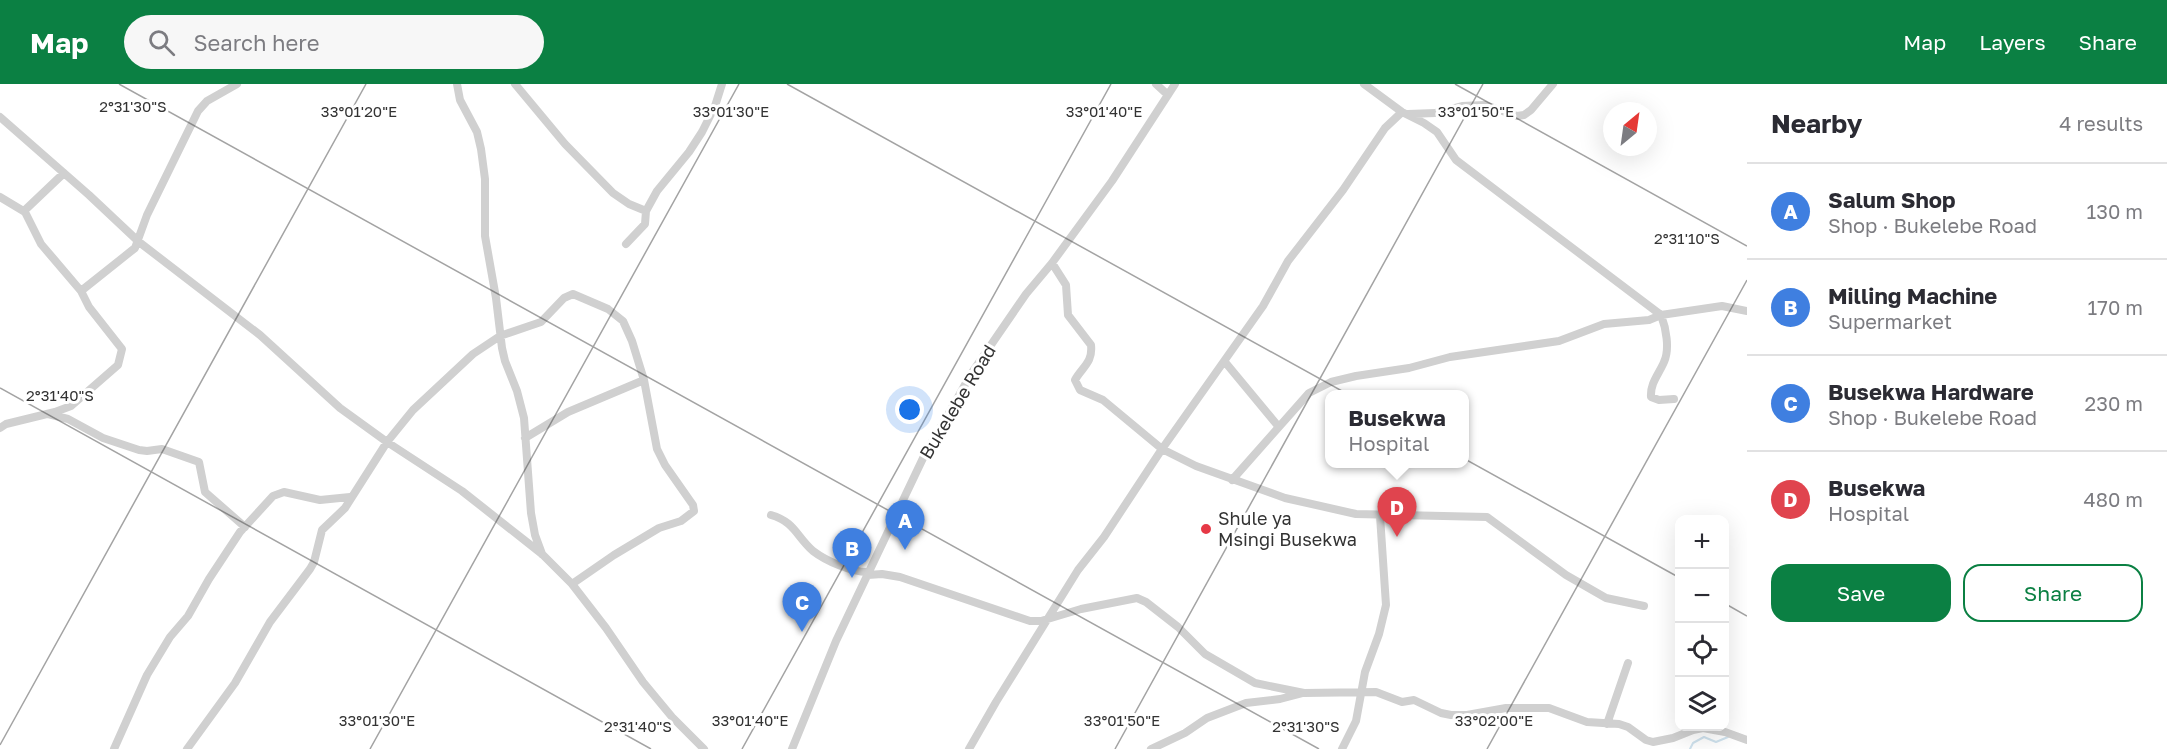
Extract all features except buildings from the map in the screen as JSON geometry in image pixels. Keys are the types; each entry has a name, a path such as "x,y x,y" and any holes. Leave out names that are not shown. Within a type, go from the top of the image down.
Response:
{"street":[{"path":"81,291 135,248 147,215 198,111 207,101 237,84"},
{"path":"457,84 460,100 477,132 483,158 486,199 484,221 500,336 505,361 523,412 531,513 535,535 542,554"},
{"path":"515,84 566,144 613,192 628,204 646,211"},
{"path":"626,244 645,224 646,211 657,191 702,132 715,106 722,84"},
{"path":"1156,84 1168,95"},
{"name":"Bukelebe Road","path":"792,749 836,641 926,454 971,374 1026,294 1052,263 1112,181 1175,84"},
{"path":"1364,84 1437,132 1456,160 1661,315 1666,328 1666,359 1652,385 1651,397 1659,400 1674,399"},
{"path":"969,749 1078,570 1110,529 1162,449 1225,362 1263,306 1288,261 1343,190 1385,128 1405,113 1435,113 1462,106 1485,105 1517,116 1524,115 1532,110 1553,84"},
{"path":"0,117 139,242 260,335 340,408 462,491 542,554 572,584 643,682 672,717 704,749"},
{"path":"24,211 64,173"},
{"path":"0,197 24,211 44,249 81,291 89,307 122,349 121,361 71,406 6,424 0,428"},
{"path":"1052,263 1066,285 1068,315 1091,345 1092,351 1088,366 1075,380 1077,388 1103,400 1162,449 1232,480 1285,498 1328,508 1380,516 1487,517 1566,575 1606,598 1644,606"},
{"path":"187,749 231,690 270,622 310,569 322,530 342,511 387,442 413,410 463,362 500,336 541,322 567,296 579,295 608,309 623,321 644,380 657,449 664,465 693,505 693,512 681,521 649,534 572,584"},
{"path":"1232,480 1309,393 1331,382 1409,368 1450,357 1559,341 1604,324 1649,320 1661,315 1722,306 1747,311"},
{"path":"1225,362 1278,426"},
{"path":"525,438 568,412 644,380"},
{"path":"47,414 68,419 103,438 139,450 162,449 199,462 205,492 245,527"},
{"path":"114,749 147,675 170,637 188,616 208,579 245,527 273,496 280,493 292,493 320,500 351,497"},
{"path":"771,515 789,523 813,551 859,572 900,577 1024,619 1035,621 1049,619 1082,609 1137,598 1146,602 1178,627 1205,654 1247,680 1255,684 1304,693"},
{"path":"1342,749 1352,731 1363,691 1365,672 1379,634 1386,605 1380,516"},
{"path":"1607,724 1628,663"},
{"path":"1151,749 1185,733 1207,718 1246,703 1280,699 1304,693 1363,691 1376,692 1402,702 1414,700 1450,715 1467,715 1506,708 1537,707 1567,714 1587,722 1628,728 1653,742 1704,728 1747,740"}],"waterway":[{"path":"1690,749 1693,743 1704,737 1716,742 1728,737"}],"place":[{"name":"Shule ya Msingi Busekwa","path":"1206,529"},
{"name":"Busekwa","path":"1397,537"},
{"name":"Salum Shop","path":"905,550"},
{"name":"Milling Machine","path":"852,578"},
{"name":"Busekwa Hardware","path":"802,632"}]}
